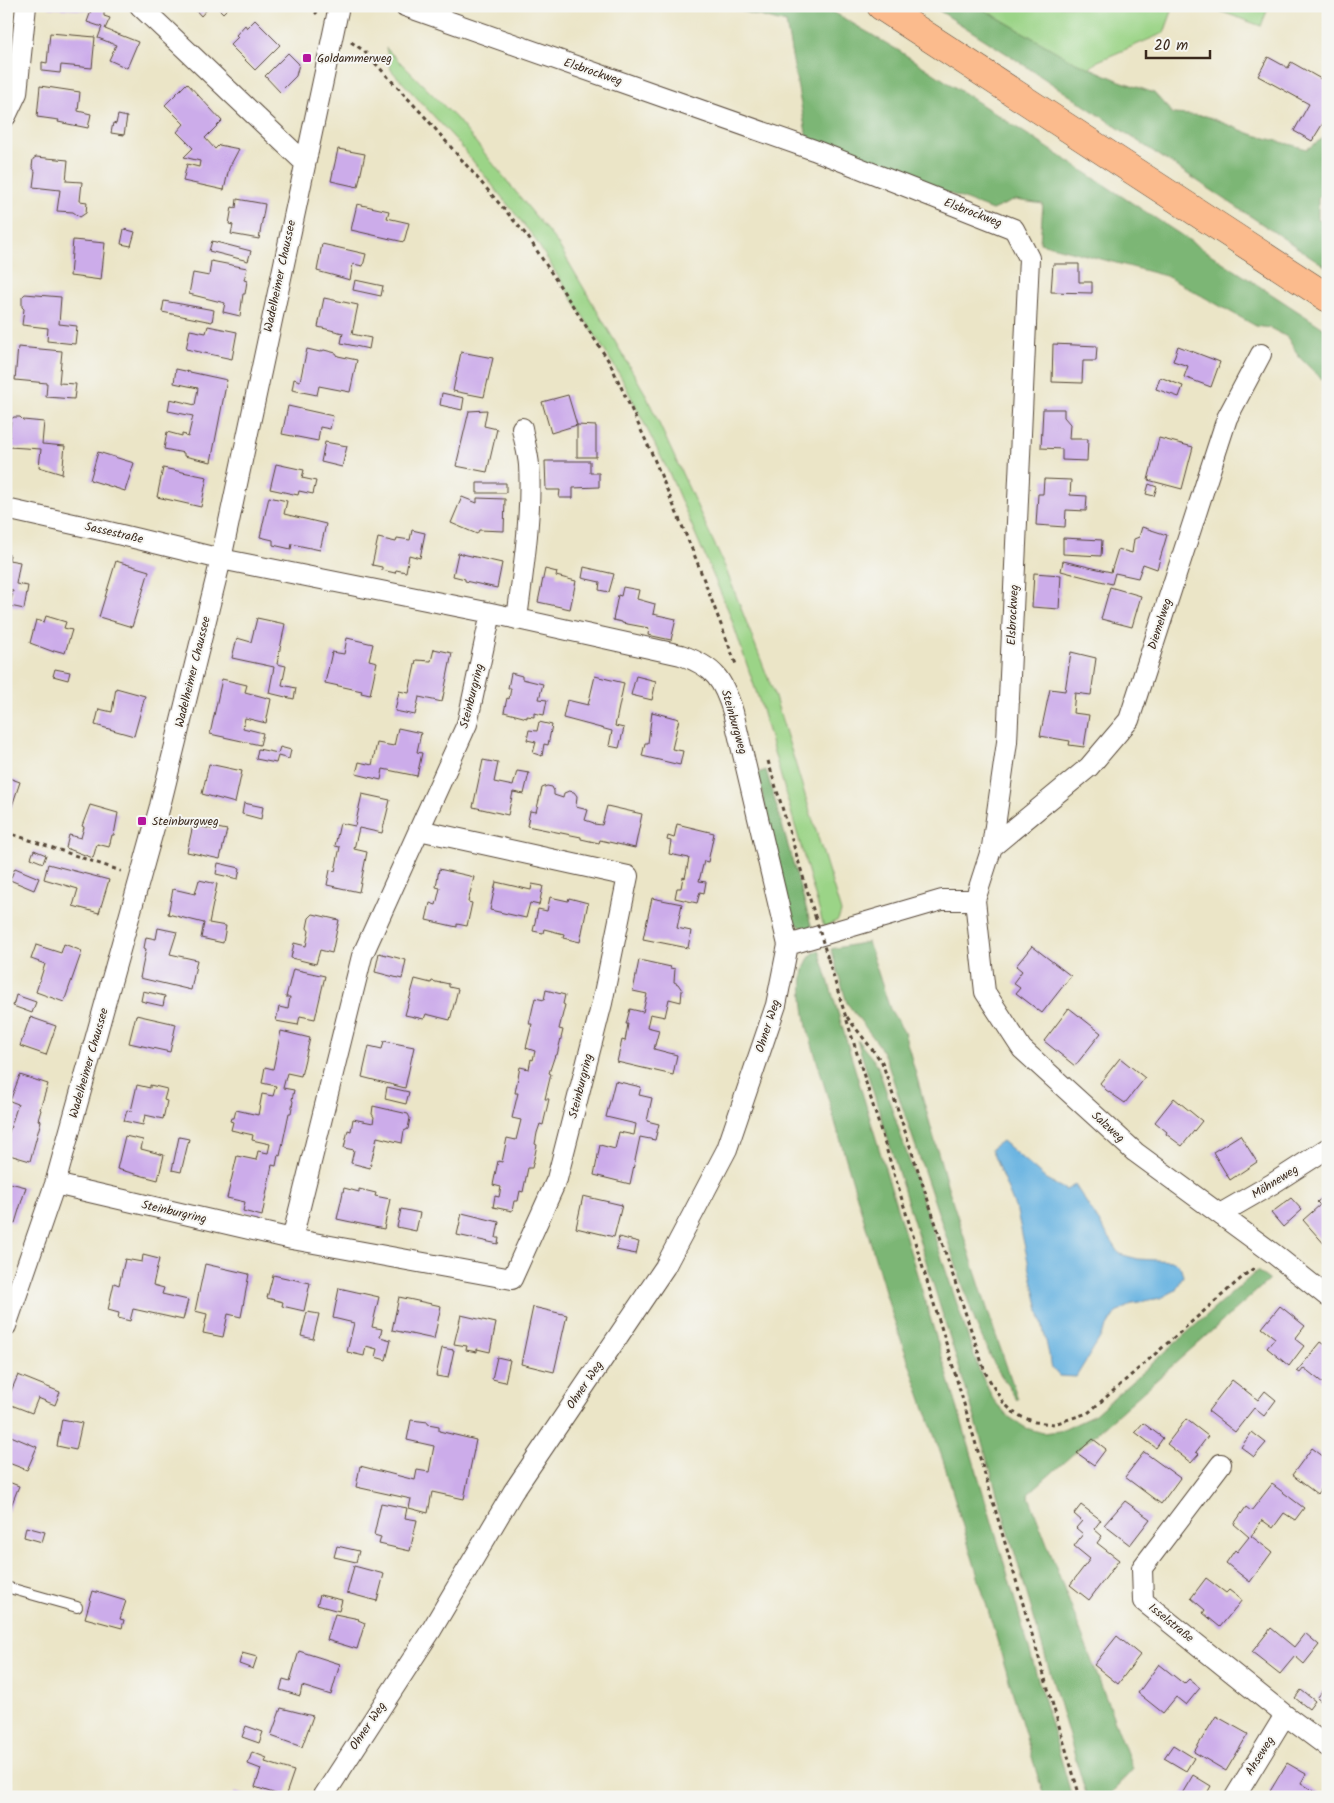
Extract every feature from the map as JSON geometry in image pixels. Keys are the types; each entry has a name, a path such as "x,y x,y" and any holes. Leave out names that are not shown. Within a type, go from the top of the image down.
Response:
{"highway":[{"path":"881,6 1328,298"}],"street":[{"path":"6,116 17,93 26,6"},
{"path":"140,6 304,162"},
{"name":"Wadelheimer Chaussee","path":"6,1326 55,1184 160,806 221,559 338,6"},
{"name":"Elsbrockweg","path":"406,6 814,150 1014,229 1029,258 1007,742 992,847 975,900"},
{"name":"Diemelweg","path":"992,847 1089,767 1129,720 1228,418 1261,354"},
{"path":"517,619 526,546 529,465 522,428"},
{"name":"Sassestraße","path":"6,509 221,559"},
{"name":"Steinburgweg","path":"221,559 491,613 681,656 696,661 710,670 725,687 734,712 788,945"},
{"name":"Steinburgring","path":"292,1239 362,956 467,724 491,613"},
{"name":"Steinburgring","path":"55,1184 292,1239 512,1279 557,1179 602,1003 628,876 419,830"},
{"path":"788,945 942,900 975,900"},
{"name":"Salzweg","path":"975,900 984,992 1022,1049 1135,1152 1274,1254 1328,1297"},
{"name":"Ohner Weg","path":"322,1797 432,1629 513,1492 665,1267 727,1149 776,1005 788,945"},
{"name":"Möhneweg","path":"1220,1214 1272,1184 1328,1148"},
{"name":"Isselstraße","path":"1221,1464 1142,1568 1143,1601 1285,1715 1328,1747"},
{"name":"Ahseweg","path":"1235,1797 1285,1715"}],"lane":[{"path":"6,1587 77,1607"}],"path":[{"path":"333,29 363,50 425,117 528,237 610,362 652,454 696,559 739,674"},
{"path":"766,756 946,1343 1080,1797"},
{"path":"6,832 140,878"},
{"path":"845,1014 882,1062 985,1372 994,1388 1013,1412 1035,1422 1054,1424 1088,1413 1246,1274 1274,1254"}],"green space":[{"path":"723,6 823,6 901,52 1328,331 1328,385 1300,358 1287,337 1270,328 1256,326 1166,276 1040,243 1043,204 1015,200 992,210 807,138 786,23"},
{"path":"932,6 978,6 1069,59 1154,93 1173,114 1206,116 1251,134 1307,149 1328,135 1328,187 1318,198 1318,220 1328,223 1328,268 1012,57"},
{"path":"959,6 1174,6 1164,33 1098,61 1073,82"},
{"path":"1206,6 1269,6 1261,26"},
{"path":"386,48 456,118 558,244 645,393 725,567 773,691 841,912 838,920 824,927 760,703 729,612 670,475 621,377 533,236 456,140 391,70"},
{"path":"766,770 813,932 798,925 787,912 758,773"},
{"path":"868,942 890,1009 904,1032 947,1184 1017,1400 995,1366 976,1324 886,1059 879,1045 847,1003 831,949"},
{"path":"819,950 998,1542 1072,1797 1044,1797 944,1463 890,1308 807,1027 802,984 803,973 811,955"},
{"path":"857,1040 877,1064 979,1370 993,1399 1006,1415 1026,1428 1043,1433 1059,1431 1095,1414 1257,1271 1269,1280 1028,1494 1133,1769 1108,1797 1087,1797 974,1415"}],"water":[{"path":"1002,1141 1047,1180 1066,1190 1075,1185 1120,1254 1137,1259 1174,1261 1181,1268 1183,1276 1176,1290 1161,1298 1133,1303 1114,1315 1076,1377 1059,1376 1052,1368 1017,1212 991,1149"}],"building":[{"path":"49,6 104,6 104,16 110,18 105,29 138,42 127,68 109,60 116,45 98,38 102,27 87,22 91,11 49,8"},
{"path":"192,6 210,6 201,16"},
{"path":"216,6 230,6 223,13"},
{"path":"255,20 280,45 255,70 230,45 238,37 236,35 245,25 247,28"},
{"path":"50,33 95,37 92,68 61,65 60,73 42,71 42,62 47,63"},
{"path":"288,53 299,64 296,76 280,92 265,76"},
{"path":"1268,57 1288,68 1291,62 1328,83 1328,115 1312,141 1294,131 1309,104 1258,76"},
{"path":"187,83 222,121 205,138 215,149 219,145 239,149 229,168 224,190 183,181 187,164 199,167 200,161 184,157 193,148 177,132 184,124 165,105"},
{"path":"40,86 80,92 78,111 91,114 88,128 58,122 59,120 37,117"},
{"path":"118,115 127,117 124,135 111,133 113,123 116,124"},
{"path":"338,149 365,154 358,187 331,181"},
{"path":"36,157 68,160 66,181 82,182 80,201 87,202 86,213 80,217 73,212 57,211 60,190 33,187 35,171 32,167 33,159"},
{"path":"237,199 265,204 259,239 231,234 233,225 229,224 232,207 236,208"},
{"path":"357,204 389,211 387,218 409,223 404,242 351,230"},
{"path":"124,229 135,232 131,246 121,244"},
{"path":"73,240 105,243 101,280 70,276"},
{"path":"212,241 251,251 248,261 209,251"},
{"path":"322,244 366,254 363,266 353,264 350,280 317,271"},
{"path":"211,261 247,268 244,280 247,281 240,316 223,312 225,303 189,294 193,273 209,276"},
{"path":"1053,264 1079,264 1079,282 1092,282 1092,293 1051,292"},
{"path":"355,280 383,286 381,296 353,290"},
{"path":"25,294 61,297 59,324 77,326 75,344 47,341 48,328 22,325 24,309 22,307 22,297"},
{"path":"324,298 358,305 352,334 371,338 369,349 341,343 343,333 318,327"},
{"path":"164,301 214,310 212,322 162,312"},
{"path":"208,326 237,332 232,359 186,349 190,330 206,333"},
{"path":"1053,344 1097,346 1096,361 1083,361 1082,383 1052,382"},
{"path":"1178,346 1220,362 1211,387 1184,377 1188,366 1173,361"},
{"path":"18,347 62,351 59,383 76,384 74,399 46,397 47,383 15,380"},
{"path":"307,349 320,352 324,350 336,353 338,356 357,360 350,392 319,386 317,395 292,390 294,379 300,381"},
{"path":"461,352 493,358 484,397 453,391"},
{"path":"176,369 227,380 211,462 164,449 167,432 182,436 182,434 188,437 193,416 168,411 170,399 195,405 198,388 174,383"},
{"path":"1160,377 1183,386 1179,397 1156,389"},
{"path":"442,393 464,398 462,410 440,405"},
{"path":"568,395 577,425 551,433 542,402"},
{"path":"288,406 333,416 330,429 320,427 318,441 282,434"},
{"path":"1043,409 1064,409 1064,417 1070,424 1069,439 1088,439 1087,461 1062,460 1062,449 1041,448"},
{"path":"487,410 484,426 497,429 487,472 456,466 469,411"},
{"path":"14,417 44,422 42,444 65,446 62,474 39,467 41,449 9,447 11,419"},
{"path":"577,425 596,426 596,457 577,457"},
{"path":"1159,438 1193,447 1182,489 1148,480"},
{"path":"325,442 347,446 342,467 321,462"},
{"path":"98,452 134,463 125,491 90,480"},
{"path":"545,461 590,461 590,473 599,473 599,487 573,488 573,498 559,498 560,490 546,490"},
{"path":"276,464 304,470 302,478 316,481 313,494 299,491 298,495 270,489"},
{"path":"163,468 207,477 201,507 157,497"},
{"path":"1044,479 1071,480 1070,495 1087,496 1086,511 1066,510 1065,527 1036,525 1038,494 1043,494"},
{"path":"477,483 506,483 506,493 477,493"},
{"path":"1149,484 1157,487 1154,496 1146,494"},
{"path":"269,497 287,501 284,514 326,524 320,550 292,544 291,549 273,545 273,540 260,537"},
{"path":"462,497 477,503 477,498 505,499 504,531 479,530 477,534 451,523"},
{"path":"1142,527 1167,535 1157,569 1143,564 1138,578 1115,573 1112,584 1061,571 1063,561 1111,572 1118,549 1132,553 1134,539 1139,537"},
{"path":"412,530 425,533 420,558 409,555 406,572 396,570 395,573 372,565 378,538 396,542 397,538 410,540"},
{"path":"1063,538 1102,540 1101,556 1063,554"},
{"path":"458,553 502,563 497,588 465,581 465,579 453,576"},
{"path":"6,555 10,555 9,560 20,562 16,584 28,586 24,609 10,606 13,591 6,590"},
{"path":"116,561 149,571 132,627 99,617"},
{"path":"584,567 614,574 609,592 599,590 600,582 582,578"},
{"path":"545,569 557,572 556,576 576,581 570,609 538,602"},
{"path":"1034,573 1061,575 1059,609 1032,607"},
{"path":"623,587 639,590 637,599 655,604 653,614 676,619 671,640 648,635 649,628 613,620 618,595 621,596"},
{"path":"1110,587 1141,596 1132,627 1101,619"},
{"path":"46,616 66,622 64,628 72,630 65,653 54,650 54,652 30,643 36,620 44,622"},
{"path":"257,618 285,624 277,664 286,666 282,685 296,688 294,699 269,693 274,667 232,658 237,638 251,642"},
{"path":"347,638 373,644 369,660 377,662 370,695 361,693 362,691 325,683 332,652 344,654"},
{"path":"434,649 452,653 442,702 419,697 415,715 395,711 399,691 409,693 416,660 431,661"},
{"path":"1071,652 1096,658 1091,695 1075,693 1073,713 1089,715 1084,747 1069,745 1070,741 1040,736 1050,689 1065,691"},
{"path":"55,669 70,672 68,680 53,676"},
{"path":"511,673 522,676 522,679 543,684 539,699 547,700 544,715 534,713 534,717 527,716 527,718 504,712 511,688 508,688"},
{"path":"595,676 624,683 615,726 624,728 619,748 609,746 612,731 563,718 567,700 588,705"},
{"path":"636,676 656,681 652,700 631,695"},
{"path":"222,679 247,685 245,692 271,699 266,723 245,718 243,728 263,733 260,745 210,734"},
{"path":"116,688 145,696 134,736 95,725 99,709 112,712"},
{"path":"652,712 679,719 672,749 683,751 680,765 642,756 645,743 648,743"},
{"path":"539,722 552,725 548,745 544,744 542,756 533,753 536,742 527,740 529,730 537,731"},
{"path":"398,728 421,733 417,752 422,753 417,776 383,769 381,780 356,774 359,762 372,765 377,743 394,746"},
{"path":"280,747 291,750 289,759 278,756 276,763 256,759 258,749 278,753"},
{"path":"483,760 498,763 494,782 513,786 517,771 529,773 524,794 513,792 508,815 473,807"},
{"path":"209,764 242,771 235,803 202,794"},
{"path":"6,777 20,782 7,821 6,821"},
{"path":"552,787 554,795 563,798 564,793 574,792 577,796 576,807 588,810 585,820 594,824 602,825 607,806 642,814 635,848 600,840 599,843 581,839 581,837 527,826 530,811 536,812 542,788"},
{"path":"362,794 390,800 382,833 359,828 354,849 367,852 359,892 327,885 330,870 335,871 340,847 335,846 340,823 355,826"},
{"path":"244,803 263,807 261,819 242,814"},
{"path":"90,805 118,813 114,835 112,835 109,847 97,844 93,858 66,848 69,835 81,838 84,827 82,826"},
{"path":"677,824 714,833 708,862 704,861 699,881 706,882 704,893 700,892 697,903 675,898 677,888 681,888 683,877 685,878 689,858 669,854 671,841 667,840 668,836 674,838"},
{"path":"193,825 227,830 220,859 187,852"},
{"path":"34,850 46,855 43,863 31,858"},
{"path":"218,863 240,868 238,879 216,874"},
{"path":"48,864 109,880 99,913 73,906 78,889 44,879"},
{"path":"15,868 39,878 34,890 10,880"},
{"path":"439,869 474,877 468,902 472,903 467,926 457,924 457,927 426,920 430,903 436,905 440,888 436,887"},
{"path":"199,880 217,884 209,923 226,926 223,943 201,938 204,923 168,914 173,889 195,894"},
{"path":"496,882 531,890 532,884 543,886 539,905 530,903 526,918 490,910"},
{"path":"550,897 568,901 569,898 588,903 580,942 563,938 564,934 544,929 543,933 533,931 538,909 547,911"},
{"path":"652,898 682,904 677,928 691,931 688,948 643,939"},
{"path":"313,914 339,920 332,953 320,950 316,964 291,958 294,943 306,946 309,918"},
{"path":"158,928 177,932 170,954 197,960 191,990 140,978 146,949 144,948 146,937 156,939"},
{"path":"64,944 82,951 64,1002 36,992 45,964 31,959 36,945 61,953"},
{"path":"1032,946 1071,976 1042,1013 1016,993 1020,988 1013,983 1022,971 1016,966"},
{"path":"379,953 406,960 402,979 375,972"},
{"path":"639,960 675,969 674,982 682,990 681,1002 669,999 665,1017 650,1014 647,1027 659,1030 654,1049 677,1055 673,1075 617,1062 622,1040 625,1041 628,1024 626,1024 630,1009 643,1012 647,994 633,991"},
{"path":"293,969 325,976 315,1019 300,1016 298,1025 276,1021 279,1007 288,1009 290,997 286,997"},
{"path":"415,979 431,983 432,981 449,984 449,987 458,989 450,1020 426,1014 424,1019 405,1015"},
{"path":"546,990 565,995 563,1004 565,1005 559,1029 563,1030 557,1055 555,1055 549,1073 551,1074 545,1099 549,1099 543,1125 540,1124 537,1133 535,1144 537,1145 532,1168 528,1168 523,1192 520,1191 518,1201 514,1201 512,1211 493,1207 495,1196 499,1197 501,1187 493,1185 498,1161 502,1162 507,1138 516,1140 521,1120 512,1118 518,1093 515,1093 520,1067 529,1069 531,1059 533,1060 535,1051 526,1048 532,1024 529,1024 535,998 544,1000"},
{"path":"143,991 165,996 163,1006 141,1001"},
{"path":"16,995 36,1002 32,1013 13,1006"},
{"path":"1069,1008 1101,1033 1075,1066 1044,1041"},
{"path":"136,1015 176,1024 170,1052 129,1043"},
{"path":"30,1017 56,1026 46,1055 20,1046"},
{"path":"281,1031 310,1038 301,1076 287,1073 283,1088 294,1090 291,1113 289,1113 280,1156 278,1155 276,1166 272,1165 262,1216 243,1211 245,1202 227,1198 237,1156 256,1160 258,1151 268,1153 270,1144 252,1140 253,1135 231,1130 233,1122 230,1121 231,1118 234,1118 236,1110 258,1115 262,1094 273,1096 276,1086 262,1083 265,1067 273,1069"},
{"path":"384,1041 414,1047 405,1088 362,1077 369,1046 382,1049"},
{"path":"1120,1058 1145,1078 1125,1103 1106,1090 1100,1083"},
{"path":"20,1075 48,1084 40,1109 38,1120 41,1121 30,1161 6,1154 6,1135 8,1135 18,1104 10,1101"},
{"path":"615,1081 641,1087 639,1095 652,1098 647,1121 659,1124 655,1140 640,1137 630,1184 594,1175 600,1145 615,1149 619,1132 634,1135 636,1124 606,1117"},
{"path":"137,1085 150,1088 150,1085 167,1089 164,1100 167,1101 163,1119 145,1115 143,1125 124,1121 127,1110 131,1111"},
{"path":"387,1087 409,1092 406,1104 385,1099"},
{"path":"1174,1098 1202,1121 1182,1146 1166,1134 1167,1132 1155,1122"},
{"path":"373,1106 408,1114 410,1118 408,1129 404,1131 402,1143 377,1137 370,1168 351,1163 354,1150 344,1148 348,1130 351,1131 353,1119 373,1123"},
{"path":"1240,1135 1257,1162 1230,1180 1213,1152"},
{"path":"125,1136 143,1140 141,1149 164,1155 158,1180 117,1169"},
{"path":"179,1137 189,1139 181,1172 172,1170"},
{"path":"6,1182 26,1187 15,1223 6,1221"},
{"path":"344,1188 359,1192 359,1189 376,1193 375,1196 390,1199 384,1229 337,1219"},
{"path":"1328,1193 1328,1244 1326,1246 1303,1220 1320,1205 1317,1202"},
{"path":"583,1196 622,1205 614,1237 576,1228"},
{"path":"1291,1198 1302,1210 1283,1227 1271,1213"},
{"path":"401,1209 420,1213 416,1231 397,1227"},
{"path":"462,1213 499,1222 496,1238 499,1238 498,1244 457,1235"},
{"path":"619,1237 639,1242 636,1254 616,1250"},
{"path":"143,1255 159,1259 153,1285 164,1288 162,1294 188,1300 183,1320 133,1309 130,1321 118,1318 119,1313 108,1310 114,1283 119,1285 125,1259 142,1262"},
{"path":"205,1264 249,1274 241,1317 228,1314 223,1337 203,1333 207,1314 195,1311"},
{"path":"273,1275 310,1283 304,1311 282,1306 283,1302 267,1298"},
{"path":"339,1288 379,1297 372,1327 382,1329 380,1337 391,1340 386,1360 375,1357 377,1349 366,1346 364,1356 347,1352 354,1323 333,1318"},
{"path":"399,1297 441,1306 434,1339 392,1330"},
{"path":"1280,1306 1305,1326 1295,1339 1304,1346 1289,1366 1267,1348 1275,1338 1262,1328"},
{"path":"533,1307 567,1315 554,1372 521,1364"},
{"path":"307,1312 319,1314 313,1339 301,1336"},
{"path":"461,1315 496,1323 490,1352 477,1349 477,1352 466,1350 467,1346 454,1344"},
{"path":"1321,1342 1328,1347 1328,1387 1304,1368 1300,1373 1297,1371"},
{"path":"442,1348 454,1350 448,1378 436,1376"},
{"path":"497,1357 510,1360 505,1382 492,1379"},
{"path":"18,1375 60,1392 55,1405 38,1398 32,1413 6,1403"},
{"path":"1232,1380 1258,1400 1265,1391 1276,1400 1264,1416 1254,1408 1235,1432 1208,1411"},
{"path":"62,1419 82,1423 76,1450 57,1446"},
{"path":"1186,1419 1208,1436 1196,1452 1199,1454 1191,1463 1167,1444"},
{"path":"411,1420 428,1422 428,1424 439,1426 439,1431 476,1440 464,1499 432,1492 428,1513 409,1508 411,1499 356,1487 360,1466 415,1480 417,1470 429,1472 434,1446 407,1440"},
{"path":"1143,1423 1163,1438 1156,1448 1135,1432"},
{"path":"1252,1432 1266,1443 1254,1457 1241,1447"},
{"path":"6,1434 37,1447 27,1470 6,1462"},
{"path":"1093,1439 1106,1449 1094,1465 1077,1453"},
{"path":"1312,1448 1328,1460 1328,1478 1317,1494 1292,1475"},
{"path":"1144,1452 1180,1478 1161,1504 1125,1477"},
{"path":"6,1481 19,1486 9,1511 6,1510"},
{"path":"1272,1484 1304,1508 1295,1520 1284,1513 1273,1528 1262,1520 1251,1536 1272,1552 1250,1582 1226,1563 1235,1550 1237,1552 1249,1537 1234,1524 1246,1507 1251,1511"},
{"path":"1125,1501 1150,1519 1130,1545 1104,1525"},
{"path":"381,1503 407,1508 405,1518 417,1520 410,1551 379,1544 381,1537 374,1535"},
{"path":"1081,1505 1101,1520 1094,1529 1102,1536 1097,1543 1119,1560 1089,1600 1070,1585 1090,1559 1074,1546 1083,1534 1076,1528 1082,1521 1074,1514"},
{"path":"26,1527 45,1532 42,1542 24,1537"},
{"path":"337,1546 359,1551 356,1562 334,1557"},
{"path":"354,1566 384,1574 377,1601 347,1593"},
{"path":"1206,1578 1226,1593 1229,1590 1242,1600 1220,1627 1203,1613 1205,1610 1191,1598"},
{"path":"93,1591 126,1601 120,1619 124,1620 122,1628 85,1618"},
{"path":"320,1595 342,1600 339,1611 317,1605"},
{"path":"335,1614 359,1619 365,1623 357,1649 327,1640"},
{"path":"1271,1628 1294,1647 1305,1633 1319,1645 1304,1664 1295,1656 1280,1674 1252,1652"},
{"path":"1117,1636 1140,1655 1118,1684 1094,1665"},
{"path":"299,1651 340,1664 331,1695 302,1686 300,1696 280,1690 283,1679 290,1681"},
{"path":"242,1653 257,1657 253,1669 239,1664"},
{"path":"1159,1664 1184,1684 1189,1679 1200,1688 1186,1705 1176,1697 1163,1713 1138,1693"},
{"path":"1328,1685 1328,1707 1317,1698"},
{"path":"1301,1690 1315,1701 1309,1709 1295,1698"},
{"path":"281,1708 313,1716 302,1747 271,1736"},
{"path":"1216,1716 1248,1734 1226,1771 1194,1752"},
{"path":"246,1726 263,1732 259,1743 242,1737"},
{"path":"1173,1745 1194,1758 1186,1771 1164,1758"},
{"path":"252,1752 267,1758 265,1762 294,1771 285,1797 255,1787 261,1769 248,1764"},
{"path":"1287,1763 1306,1774 1301,1783 1323,1797 1275,1797 1269,1793"},
{"path":"1193,1775 1211,1786 1205,1797 1180,1797"},
{"path":"235,1792 249,1796 249,1797 233,1797"}],"place":[{"name":"Goldammerweg","path":"307,58"},
{"name":"Steinburgweg","path":"142,821"}]}
